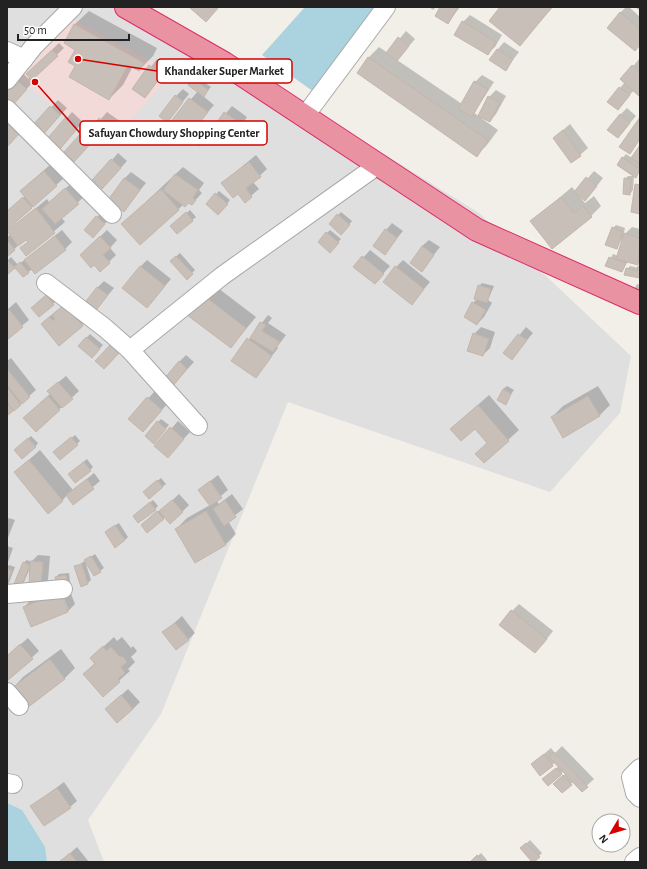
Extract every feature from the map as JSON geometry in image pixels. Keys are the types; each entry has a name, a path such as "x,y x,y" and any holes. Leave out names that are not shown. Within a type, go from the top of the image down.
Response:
{"highway":[{"path":"126,7 224,64 477,230 640,303"}],"street":[{"path":"7,80 34,46 73,7"},
{"path":"304,117 386,7"},
{"path":"7,51 24,59"},
{"path":"7,109 112,214"},
{"path":"130,350 222,276 378,165"},
{"path":"46,283 130,350 198,426"},
{"path":"7,594 63,590"},
{"path":"7,692 19,706"},
{"path":"640,768 631,776 635,793 640,798"},
{"path":"634,862 640,857"}],"shaded area":[{"path":"7,7 147,7 479,213 631,356 620,413 550,492 288,402 161,714 88,820 104,862 7,862"},
{"path":"71,18 172,73 107,147 14,75"}],"water":[{"path":"305,7 384,7 314,92 262,55"},
{"path":"7,803 22,810 45,847 47,862 7,862"}],"building":[{"path":"189,7 219,7 206,22"},
{"path":"440,7 458,7 448,24 435,16"},
{"path":"500,7 552,7 520,46 489,21"},
{"path":"620,12 640,29 640,45 635,51 607,28"},
{"path":"462,21 496,42 488,55 454,35"},
{"path":"74,24 144,63 139,71 128,65 109,100 69,77 75,66 68,62 75,50 64,43"},
{"path":"398,37 409,46 397,61 386,53"},
{"path":"497,49 513,59 506,71 489,60"},
{"path":"52,50 58,56 32,80 26,74"},
{"path":"368,57 488,140 477,157 357,73"},
{"path":"149,65 162,75 145,98 132,89"},
{"path":"632,65 640,72 640,97 620,79"},
{"path":"14,78 27,89 12,106 7,101 7,86"},
{"path":"192,78 208,90 204,97 188,85"},
{"path":"474,81 488,89 472,117 458,109"},
{"path":"619,87 630,95 618,110 607,102"},
{"path":"175,95 183,102 167,123 159,116"},
{"path":"488,96 500,103 490,122 478,116"},
{"path":"189,98 208,112 187,139 169,124"},
{"path":"50,106 60,115 42,136 31,127"},
{"path":"224,112 241,124 232,137 215,125"},
{"path":"620,114 630,123 618,138 607,130"},
{"path":"640,117 640,139 630,154 619,147"},
{"path":"65,118 77,129 60,149 47,139"},
{"path":"99,118 117,132 109,143 91,129"},
{"path":"7,123 19,134 7,147"},
{"path":"212,123 219,130 210,140 208,137 199,146 195,142"},
{"path":"248,124 260,132 252,145 240,137"},
{"path":"563,130 581,156 571,163 553,138"},
{"path":"82,132 93,141 74,162 64,152"},
{"path":"640,145 640,164 631,158"},
{"path":"622,157 640,169 636,178 617,165"},
{"path":"111,159 121,168 102,189 92,180"},
{"path":"249,162 261,177 246,188 252,197 245,203 238,194 233,198 221,183"},
{"path":"44,171 57,186 33,207 20,191"},
{"path":"175,174 198,190 193,198 196,200 192,205 188,203 185,207 163,190"},
{"path":"586,177 597,186 585,201 574,192"},
{"path":"124,178 140,190 124,212 108,200"},
{"path":"624,178 631,179 630,195 623,194"},
{"path":"635,184 640,185 640,214 631,212"},
{"path":"65,188 79,204 55,224 42,209"},
{"path":"161,189 179,210 140,245 121,224"},
{"path":"215,193 228,204 218,215 206,204"},
{"path":"23,197 32,208 7,230 7,211"},
{"path":"561,197 574,213 583,206 592,217 552,249 530,221"},
{"path":"36,208 55,233 26,256 20,248 28,242 26,240 18,246 7,231"},
{"path":"186,212 193,221 177,234 170,226"},
{"path":"337,214 350,225 341,235 329,224"},
{"path":"96,216 105,224 93,238 84,230"},
{"path":"612,227 623,232 617,249 605,245"},
{"path":"385,229 397,238 385,255 373,246"},
{"path":"326,232 339,243 330,253 318,242"},
{"path":"624,233 640,238 638,265 616,259"},
{"path":"55,236 66,250 35,274 24,260"},
{"path":"100,236 111,248 103,255 110,263 100,272 94,265 91,268 80,255"},
{"path":"7,240 15,250 7,257"},
{"path":"422,246 434,255 422,272 410,263"},
{"path":"176,256 193,274 187,280 170,261"},
{"path":"362,256 384,274 375,284 353,267"},
{"path":"609,257 626,263 622,272 605,266"},
{"path":"7,260 15,268 7,275"},
{"path":"20,262 29,273 23,277 14,267"},
{"path":"140,266 165,286 147,308 122,288"},
{"path":"395,266 424,289 412,305 383,282"},
{"path":"638,266 640,267 640,278 624,275 626,268 637,271"},
{"path":"478,285 491,289 487,303 474,299"},
{"path":"97,287 108,295 94,313 83,305"},
{"path":"46,295 54,305 39,317 31,308"},
{"path":"203,295 246,328 231,348 187,315"},
{"path":"472,302 486,310 477,325 464,317"},
{"path":"65,304 83,326 59,346 41,324 49,317 53,321 55,319 52,315"},
{"path":"9,309 23,327 7,340 7,310"},
{"path":"260,322 266,325 262,331 280,342 273,352 250,338"},
{"path":"473,333 489,339 483,356 467,351"},
{"path":"518,334 527,340 512,360 503,353"},
{"path":"86,337 100,349 92,358 78,346"},
{"path":"247,338 272,356 256,378 231,361"},
{"path":"111,344 120,352 104,369 95,361"},
{"path":"179,361 187,369 172,387 163,380"},
{"path":"7,369 30,397 22,404 7,385"},
{"path":"58,382 73,399 62,408 47,391"},
{"path":"7,387 21,405 14,411 7,402"},
{"path":"503,389 511,394 506,405 497,400"},
{"path":"48,396 60,410 36,432 23,418"},
{"path":"588,396 600,416 563,438 551,417"},
{"path":"147,397 162,410 143,432 128,419"},
{"path":"7,403 13,411 7,416"},
{"path":"478,405 509,441 484,463 475,454 487,443 475,429 461,441 450,429"},
{"path":"157,421 166,429 154,444 145,436"},
{"path":"170,427 184,439 168,458 154,446"},
{"path":"71,437 78,445 60,460 53,452"},
{"path":"28,438 36,447 22,459 14,450"},
{"path":"29,460 63,501 48,514 14,472"},
{"path":"84,462 91,471 75,483 68,474"},
{"path":"87,479 94,489 73,505 66,495"},
{"path":"157,480 163,487 149,499 143,492"},
{"path":"210,481 222,498 210,506 198,490"},
{"path":"172,500 183,512 170,524 159,511"},
{"path":"225,500 236,517 224,526 213,509"},
{"path":"150,502 156,510 138,523 133,516"},
{"path":"157,511 164,519 147,533 141,525"},
{"path":"206,511 226,545 195,563 175,529"},
{"path":"115,525 125,540 115,548 105,532"},
{"path":"91,556 101,572 94,576 84,560"},
{"path":"30,561 43,562 41,588 29,587"},
{"path":"23,562 30,565 21,587 14,584"},
{"path":"82,564 88,584 81,587 74,566"},
{"path":"7,568 12,571 7,584"},
{"path":"66,575 68,586 57,588 55,577"},
{"path":"61,592 68,612 31,627 23,607"},
{"path":"511,610 547,639 535,653 499,625"},
{"path":"175,623 189,640 176,650 162,632"},
{"path":"20,644 33,659 7,681 7,656"},
{"path":"103,646 106,651 111,647 127,662 121,667 125,673 118,679 120,682 103,697 83,674 95,664 90,658"},
{"path":"50,659 65,679 27,708 12,688"},
{"path":"121,695 133,709 117,723 105,709"},
{"path":"554,752 588,787 582,792 549,757"},
{"path":"544,754 553,766 540,776 531,764"},
{"path":"556,768 562,774 548,786 542,779"},
{"path":"563,775 572,785 562,793 553,784"},
{"path":"57,788 71,808 44,826 30,806"},
{"path":"526,843 540,857 534,862 532,862 520,848"},
{"path":"70,853 77,862 59,862"},
{"path":"477,855 483,862 470,862"}],"place":[{"name":"Khandaker Super Market","path":"78,59"},
{"name":"Safuyan Chowdury Shopping Center","path":"35,82"}]}
